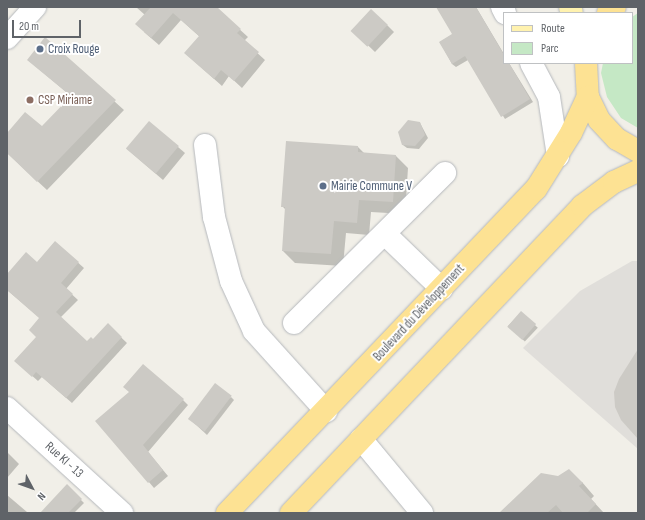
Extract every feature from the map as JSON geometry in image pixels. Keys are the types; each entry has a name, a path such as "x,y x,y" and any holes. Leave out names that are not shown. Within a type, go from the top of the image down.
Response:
{"highway":[{"path":"586,64 588,97 599,120 617,139 638,150"},
{"name":"Boulevard du Développement","path":"227,513 326,411 536,189 558,156 588,97"},
{"path":"292,513 582,206 614,182 638,170"}],"street":[{"path":"7,38 35,7"},
{"path":"532,64 549,97 558,156"},
{"path":"205,145 214,217 231,281 254,331 326,411"},
{"path":"294,324 445,173"},
{"path":"385,234 442,289"},
{"name":"Rue KI - 13","path":"7,408 122,513"},
{"path":"361,439 422,513"}],"shaded area":[{"path":"632,261 638,261 638,449 523,348 580,291"}],"green space":[{"path":"638,13 638,128 621,118 607,97 601,73 603,64 633,64 633,16"}],"building":[{"path":"151,7 217,7 241,29 237,33 259,52 234,81 221,70 214,79 184,53 199,36 173,13 151,38 135,24"},
{"path":"436,7 476,7 503,53 503,64 510,64 530,99 501,117 465,56 452,64 439,42 452,34"},
{"path":"371,9 388,25 367,47 351,31"},
{"path":"45,37 116,100 37,182 7,153 7,133 25,112 42,126 71,96 27,60"},
{"path":"408,120 420,122 425,135 415,146 402,145 398,132"},
{"path":"149,121 179,146 156,174 126,149"},
{"path":"286,141 358,146 358,152 396,155 393,202 359,200 357,223 334,221 331,254 282,251 285,207 281,207"},
{"path":"55,241 79,262 61,283 73,294 56,312 87,341 91,337 93,339 108,323 122,337 66,398 36,372 32,377 14,361 36,337 29,330 39,318 7,290 7,274 26,252 37,262"},
{"path":"521,311 536,324 522,340 507,327"},
{"path":"638,349 638,439 621,420 615,407 614,392 619,379"},
{"path":"143,364 184,399 143,445 163,470 148,483 95,421 129,392 123,387"},
{"path":"215,383 232,396 205,432 188,419"},
{"path":"569,469 583,483 579,486 596,504 587,513 563,513 556,505 547,513 499,513 541,473 558,476"},
{"path":"67,484 82,499 68,513 40,513"}],"place":[{"name":"Croix Rouge","path":"40,49"},
{"name":"CSP Miriame","path":"30,100"},
{"name":"Mairie Commune V","path":"323,186"}]}
